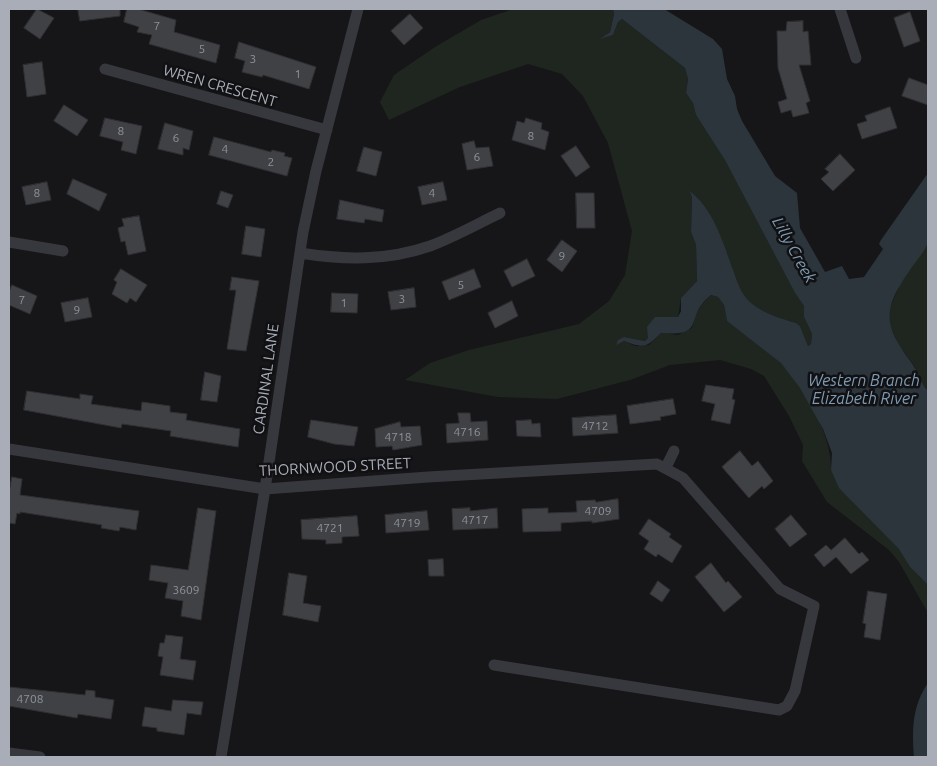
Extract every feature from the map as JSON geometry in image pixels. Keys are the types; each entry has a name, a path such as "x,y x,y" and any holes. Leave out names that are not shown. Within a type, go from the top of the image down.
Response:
{"street":[{"name":"CARDINAL LANE","path":"221,757 265,489 300,253 316,172 358,9"},
{"path":"840,9 856,58"},
{"name":"WREN CRESCENT","path":"105,69 327,130"},
{"path":"300,253 334,258 362,259 389,256 432,245 500,213"},
{"path":"9,242 63,250"},
{"name":"THORNWOOD STREET","path":"9,449 265,489 642,464 666,467 683,478 780,588 814,606 794,692 787,706 779,710 494,665"},
{"path":"666,467 674,451"},
{"path":"9,753 40,757"}],"shaded area":[{"path":"513,9 613,9 614,14 610,32 602,38 613,35 618,22 622,19 685,68 688,79 686,93 693,103 696,115 725,159 795,293 804,306 804,317 812,334 811,344 808,346 800,326 796,323 760,310 750,303 741,292 709,213 700,201 689,192 692,197 691,232 696,245 697,281 681,298 678,317 655,317 648,338 645,341 624,337 617,344 624,341 635,346 649,345 661,333 678,335 692,328 699,310 711,295 718,297 724,305 727,321 776,358 800,386 816,413 822,428 830,456 831,470 900,549 910,567 928,585 928,613 899,562 889,550 827,502 802,461 803,445 789,416 764,376 751,369 720,360 670,365 630,380 557,399 498,397 405,380 430,363 469,350 579,324 609,301 625,275 632,231 608,143 583,96 562,74 528,64 460,87 389,120 380,102 394,75 435,47 481,20"},
{"path":"928,243 928,391 916,375 915,367 899,345 889,324 889,310 900,284"}],"water":[{"name":"Western Branch Elizabeth River","path":"613,9 664,9 713,39 722,49 727,79 735,96 737,109 742,121 775,176 797,193 800,228 825,272 842,266 849,279 864,277 883,249 879,244 881,240 928,173 930,222 927,245 894,296 890,317 895,337 928,391 928,585 910,567 899,549 839,488 831,470 832,453 823,429 800,388 781,363 727,321 724,305 718,297 711,295 703,303 690,329 685,332 661,333 648,344 641,346 624,341 616,345 618,340 624,337 645,341 648,338 647,327 655,317 678,317 681,311 681,298 697,281 696,245 691,232 692,197 689,191 697,197 711,216 740,288 748,300 767,313 800,326 808,346 811,344 812,334 804,317 804,306 795,293 725,160 696,115 693,103 686,93 688,79 685,68 622,19 618,22 613,35 600,39 610,32 614,14"},
{"path":"928,683 928,757 914,757 914,718 919,700"}],"building":[{"path":"37,9 54,18 40,39 24,28"},
{"path":"78,9 120,9 120,16 80,21"},
{"path":"127,9 138,9 176,20 174,32 220,45 216,63 149,44 152,35 137,32 139,27 124,22"},
{"path":"910,12 920,41 904,47 894,18"},
{"path":"410,14 423,28 404,45 391,31"},
{"path":"803,21 803,32 808,31 811,65 799,65 810,101 806,103 809,113 793,117 791,110 781,113 778,102 787,99 778,68 777,31 786,31 787,22"},
{"path":"239,42 316,67 309,89 263,75 262,77 242,72 245,61 235,58"},
{"path":"42,62 46,94 27,97 23,65"},
{"path":"909,78 928,85 928,105 902,96"},
{"path":"64,105 88,120 77,136 54,121"},
{"path":"890,107 897,128 862,139 857,124 867,121 865,116"},
{"path":"105,118 142,126 136,154 121,150 123,142 100,136"},
{"path":"526,118 542,123 541,129 549,132 545,150 512,140 517,121 524,123"},
{"path":"165,123 193,131 189,150 183,148 183,155 158,149"},
{"path":"214,137 271,152 272,150 285,153 284,156 292,158 287,176 209,155"},
{"path":"474,141 476,148 489,147 493,166 467,170 462,144"},
{"path":"576,146 590,167 576,177 561,156"},
{"path":"364,147 382,152 376,176 357,171"},
{"path":"840,154 855,170 833,191 821,179 829,172 825,169"},
{"path":"73,179 107,194 99,211 67,194"},
{"path":"47,182 51,200 26,205 22,187"},
{"path":"443,182 447,200 422,205 418,187"},
{"path":"221,191 233,195 228,208 217,204"},
{"path":"576,193 594,193 595,228 577,228"},
{"path":"340,200 384,210 382,222 365,219 364,223 337,219"},
{"path":"139,216 146,251 128,255 125,241 121,242 118,228 124,226 122,219"},
{"path":"246,226 265,229 261,257 242,254"},
{"path":"562,240 577,251 562,272 547,260"},
{"path":"527,259 535,276 512,287 504,271"},
{"path":"121,269 147,285 136,302 130,298 127,303 112,294 117,282 114,280"},
{"path":"474,269 481,287 449,300 442,282"},
{"path":"232,277 259,281 246,351 227,349 236,290 230,290"},
{"path":"12,285 37,296 30,314 9,305 9,292"},
{"path":"414,288 416,307 391,310 388,292"},
{"path":"332,293 358,294 357,313 331,312"},
{"path":"88,298 92,317 65,322 61,303"},
{"path":"512,301 518,316 495,328 488,313"},
{"path":"205,372 221,376 217,402 201,400"},
{"path":"706,385 734,389 732,399 735,400 730,424 711,420 715,404 702,401"},
{"path":"27,391 80,399 80,394 93,396 91,404 141,411 142,402 170,406 170,412 187,414 186,420 240,429 238,447 170,436 171,431 122,424 121,428 24,410"},
{"path":"673,399 676,414 660,417 661,420 630,424 627,406"},
{"path":"458,413 470,413 471,422 487,421 488,440 447,443 446,424 459,423"},
{"path":"616,415 618,433 573,436 572,418"},
{"path":"311,420 358,427 354,446 334,444 308,437"},
{"path":"531,420 532,424 540,423 541,437 517,436 516,421"},
{"path":"400,422 401,427 420,426 422,445 393,450 392,446 376,447 375,429"},
{"path":"740,451 752,466 758,461 773,481 764,489 762,486 749,498 722,467"},
{"path":"12,477 22,479 20,495 139,511 136,530 120,527 119,531 101,528 102,525 20,512 20,514 17,513 15,524 9,523 9,493"},
{"path":"618,499 619,519 592,523 592,521 561,523 561,531 523,532 522,509 548,508 548,513 577,512 576,501 595,500 596,502"},
{"path":"198,508 216,511 201,620 181,616 183,601 165,598 168,583 149,580 151,565 188,570"},
{"path":"470,508 470,511 497,508 498,528 453,530 452,509"},
{"path":"427,511 429,530 386,533 385,515"},
{"path":"791,515 807,534 790,547 775,529"},
{"path":"357,516 359,536 342,537 342,543 326,544 326,540 302,539 301,520"},
{"path":"649,519 671,534 669,537 682,546 672,563 658,554 656,557 644,549 649,541 639,534"},
{"path":"845,538 859,554 862,552 869,560 851,574 836,557 824,567 814,555 826,545 831,550"},
{"path":"443,559 444,576 429,576 428,560"},
{"path":"711,563 726,583 728,581 742,597 724,612 695,577"},
{"path":"289,573 307,576 303,603 321,606 318,622 283,615"},
{"path":"658,581 670,590 662,602 650,594"},
{"path":"868,591 887,594 880,640 864,637 866,624 863,623"},
{"path":"166,635 183,637 180,659 196,661 193,680 160,675 163,657 158,656 160,643 164,643"},
{"path":"9,687 85,695 86,690 95,691 95,697 114,700 111,719 78,714 77,718 9,706"},
{"path":"173,700 203,702 201,715 187,713 184,735 157,731 157,728 142,726 145,707 171,711"}],"water label":[{"name":"Lilly Creek","path":"794,250"}]}
